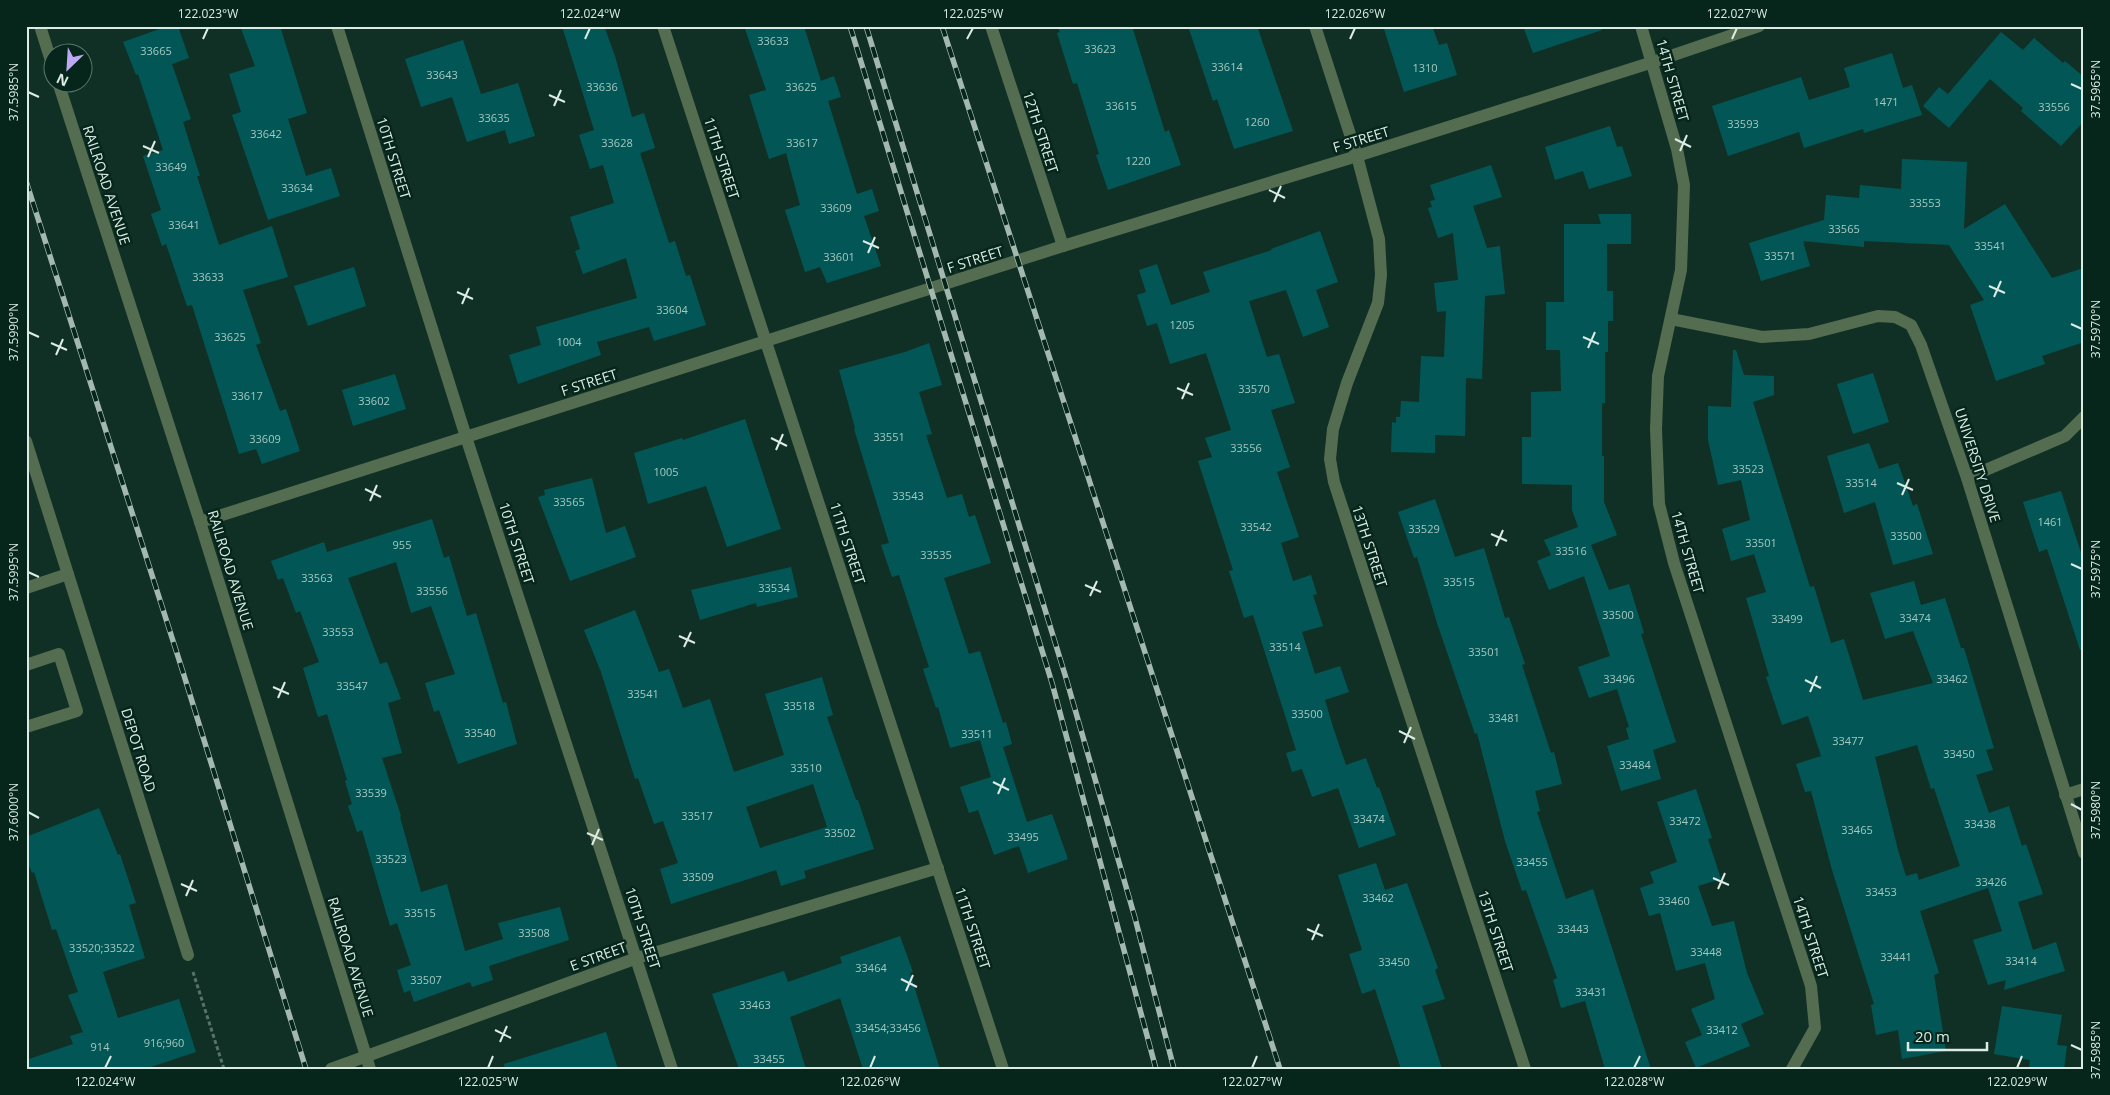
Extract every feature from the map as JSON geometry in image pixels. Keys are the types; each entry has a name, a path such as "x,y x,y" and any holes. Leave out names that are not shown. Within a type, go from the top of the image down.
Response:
{"street":[{"path":"40,26 45,42"},
{"name":"10TH STREET","path":"337,26 466,437 672,1069"},
{"name":"11TH STREET","path":"663,26 1002,1069"},
{"name":"12TH STREET","path":"991,26 1063,246"},
{"name":"13TH STREET","path":"1316,26 1357,156 1379,238 1381,275 1378,303 1333,429 1330,459 1334,482 1525,1069"},
{"name":"14TH STREET","path":"1641,26 1677,149 1684,185 1682,270 1658,376 1656,429 1659,504 1677,572 1811,986 1815,1028 1792,1069"},
{"name":"F STREET","path":"200,522 1063,246 1357,156 1653,62 1759,26"},
{"name":"RAILROAD AVENUE","path":"61,92 200,522 370,1069"},
{"name":"UNIVERSITY DRIVE","path":"1671,319 1762,337 1809,334 1878,316 1895,317 1911,325 1921,345 1967,478 2084,853"},
{"path":"1967,478 2065,436 2084,418"},
{"name":"DEPOT ROAD","path":"26,441 188,955"},
{"path":"26,588 68,574"},
{"path":"26,665 59,654 77,711 26,727"},
{"path":"2065,795 2084,789"},
{"name":"E STREET","path":"331,1069 637,958 938,868"}],"path":[{"path":"188,955 224,1069"}],"building":[{"path":"168,26 178,26 189,58 172,64 191,119 183,122 200,176 197,176 219,245 272,226 288,277 243,290 261,343 256,345 280,411 286,409 300,451 262,464 256,449 239,454 192,305 187,306 166,244 162,246 151,214 161,210 143,156 163,150 138,74 136,75 123,42"},
{"path":"240,26 280,26 307,113 288,119 306,176 331,168 340,196 268,220 232,115 241,112 229,74 255,66"},
{"path":"562,26 604,26 615,56 632,117 644,113 655,148 640,153 669,243 675,241 686,276 690,275 706,325 654,341 649,327 597,342 601,355 518,384 509,355 541,345 536,327 637,298 626,258 583,274 575,251 580,249 570,217 614,203 603,165 590,169 579,135 594,130"},
{"path":"744,26 804,26 821,81 834,76 841,97 828,101 857,194 872,189 879,211 864,216 881,266 827,283 820,267 805,272 785,210 800,205 786,153 769,159 749,95 766,90"},
{"path":"1057,26 1132,26 1165,132 1169,130 1181,165 1108,190 1096,155 1099,154 1077,83 1073,84 1057,33 1060,32"},
{"path":"1188,26 1257,26 1293,131 1234,149 1217,99 1213,101"},
{"path":"1383,26 1432,26 1439,45 1447,43 1457,75 1404,92"},
{"path":"1523,26 1601,26 1602,30 1533,53"},
{"path":"2001,32 2023,50 2034,38 2063,63 2065,61 2084,77 2084,121 2061,146 2021,111 2023,108 1990,79 1949,128 1923,106 1939,87 1948,94"},
{"path":"463,40 481,94 518,83 535,136 509,144 505,130 467,142 452,97 421,107 405,59"},
{"path":"1892,53 1903,88 1912,85 1922,115 1864,133 1863,129 1804,148 1799,132 1728,156 1712,106 1801,77 1809,100 1850,87 1844,68"},
{"path":"1610,126 1617,147 1622,146 1632,176 1589,189 1583,171 1555,180 1545,147"},
{"path":"1902,159 1967,162 1964,229 2005,204 2052,278 2084,268 2084,342 2042,356 2045,364 1996,381 1970,305 1984,300 1949,245 1864,241 1864,247 1803,241 1810,266 1761,281 1749,243 1824,220 1826,195 1859,198 1860,185 1901,189"},
{"path":"1491,165 1502,197 1473,206 1487,248 1500,246 1505,294 1485,296 1482,379 1466,378 1465,436 1435,435 1435,453 1391,452 1392,422 1396,423 1396,417 1400,417 1401,401 1419,402 1421,356 1444,357 1446,311 1437,312 1434,283 1458,280 1453,233 1438,238 1428,208 1432,207 1430,201 1435,200 1430,185"},
{"path":"1598,214 1631,214 1631,244 1607,244 1607,291 1613,291 1613,321 1608,321 1608,352 1605,352 1605,403 1602,403 1602,456 1604,456 1604,502 1617,535 1591,545 1609,590 1629,584 1644,633 1641,634 1676,742 1653,750 1661,779 1621,791 1607,746 1629,739 1626,728 1629,727 1617,689 1589,698 1578,667 1610,656 1584,576 1549,590 1537,561 1551,555 1544,540 1578,527 1572,510 1572,485 1522,484 1522,437 1531,437 1531,392 1561,391 1560,350 1546,350 1546,302 1564,302 1564,224 1601,224"},
{"path":"1320,231 1338,282 1316,290 1329,327 1303,337 1286,290 1249,301 1267,357 1279,354 1295,403 1271,410 1290,467 1277,472 1299,537 1281,543 1293,581 1311,575 1317,594 1313,595 1323,626 1302,632 1315,674 1340,666 1349,692 1325,700 1333,727 1346,765 1366,758 1377,788 1379,787 1396,835 1359,848 1338,788 1312,797 1302,769 1292,772 1286,753 1296,750 1253,615 1244,618 1229,571 1233,570 1198,461 1212,457 1205,438 1231,430 1206,353 1170,364 1157,323 1147,326 1137,295 1146,292 1139,270 1157,264 1171,305 1210,292 1203,272 1272,250"},
{"path":"354,267 366,306 308,326 294,286"},
{"path":"929,343 942,385 919,392 932,434 926,435 947,498 962,494 969,517 975,515 991,563 944,578 969,654 980,651 1003,723 1006,722 1012,744 1003,747 1027,822 1052,814 1068,859 1028,873 1019,846 994,855 978,810 969,813 960,787 991,777 980,740 950,748 938,707 936,708 923,669 929,667 899,575 892,577 881,545 889,543 854,429 839,370 905,352"},
{"path":"1733,350 1736,350 1744,375 1774,376 1774,395 1753,402 1810,587 1814,586 1831,643 1844,639 1863,700 1933,683 1913,631 1885,639 1870,593 1914,581 1921,605 1945,598 1961,648 1964,648 1994,748 1986,750 1993,770 1976,775 1989,813 2009,806 2022,846 2026,844 2043,894 2018,902 2033,950 2056,942 2065,971 2004,990 2006,980 1988,985 1973,940 2002,931 1988,888 1920,911 1939,973 1934,975 1946,1051 1902,1059 1898,1030 1876,1035 1871,1005 1874,1004 1832,870 1811,791 1805,792 1796,764 1821,756 1808,716 1782,725 1766,677 1769,676 1746,598 1766,592 1754,554 1731,561 1722,529 1750,520 1741,480 1718,485 1708,440 1708,406 1731,407","holes":["1917,745 1931,789 1934,788 1960,866 1919,880 1917,873 1906,876 1875,757"]},
{"path":"1873,373 1889,422 1853,434 1837,384"},
{"path":"395,374 406,409 353,426 342,390"},
{"path":"745,419 781,529 727,547 706,486 648,504 634,453 682,438 683,440"},
{"path":"1869,443 1879,469 1898,463 1913,506 1917,504 1933,554 1893,565 1875,502 1844,513 1827,456"},
{"path":"592,478 606,533 625,526 636,557 570,581 538,497 545,495 544,490"},
{"path":"2061,491 2084,562 2084,649 2080,650 2047,549 2039,552 2023,502"},
{"path":"1435,499 1455,557 1484,548 1505,618 1509,617 1525,664 1522,665 1551,753 1554,752 1562,784 1535,791 1540,811 1537,812 1566,899 1593,889 1651,1069 1605,1069 1585,1001 1561,1008 1553,980 1557,978 1526,890 1522,891 1505,841 1477,733 1475,734 1437,623 1417,557 1414,558 1398,512"},
{"path":"432,519 444,558 449,556 467,616 476,613 503,703 506,702 517,744 458,764 439,710 434,712 425,683 455,674 431,606 411,613 396,562 348,578 380,664 387,662 401,699 388,703 402,753 382,758 401,816 421,892 447,884 465,951 503,939 498,923 560,907 569,940 489,966 493,980 472,987 470,982 414,1002 410,990 404,993 397,970 411,965 397,923 390,926 362,830 357,832 348,806 352,804 345,781 347,780 327,714 318,717 303,668 319,662 300,611 296,613 283,578 278,580 271,561 324,542 327,552"},
{"path":"791,567 798,597 757,607 756,603 700,620 691,590"},
{"path":"635,610 659,672 669,669 683,708 710,699 734,772 784,755 765,694 822,677 833,715 827,717 874,849 804,871 806,878 781,886 776,870 671,904 660,869 678,863 663,821 654,824 638,778 635,779 601,672 584,630","holes":["813,784 827,827 760,848 746,807"]},
{"path":"1696,789 1712,838 1708,839 1721,879 1698,886 1712,926 1734,921 1747,973 1764,1014 1741,1024 1750,1046 1696,1068 1685,1042 1702,1035 1691,1009 1715,999 1705,963 1676,971 1660,913 1649,916 1640,888 1654,883 1650,872 1677,862 1657,802"},
{"path":"99,808 118,855 120,854 136,903 129,905 145,958 103,972 118,1018 179,999 196,1052 145,1069 26,1069 26,1060 73,1044 70,1036 83,1032 68,995 78,992 56,929 52,930 34,872 32,873 26,858 26,837"},
{"path":"1376,863 1385,890 1407,883 1438,968 1435,970 1445,999 1422,1006 1442,1069 1401,1069 1375,989 1362,994 1349,954 1362,950 1338,875"},
{"path":"900,936 913,972 910,973 940,1069 863,1069 840,998 790,1017 806,1069 739,1069 712,994 784,971 788,982 842,963 840,957"},
{"path":"2002,1006 2062,1015 2057,1045 2067,1046 2064,1069 2029,1069 2030,1060 1994,1054"},
{"path":"606,1032 618,1069 505,1069 504,1064"}],"railway":[{"path":"850,26 1052,683 1156,1069"},
{"path":"866,26 1066,678 1135,918 1174,1069"},
{"path":"942,26 1280,1069"},
{"path":"26,181 182,669 306,1069"}]}
